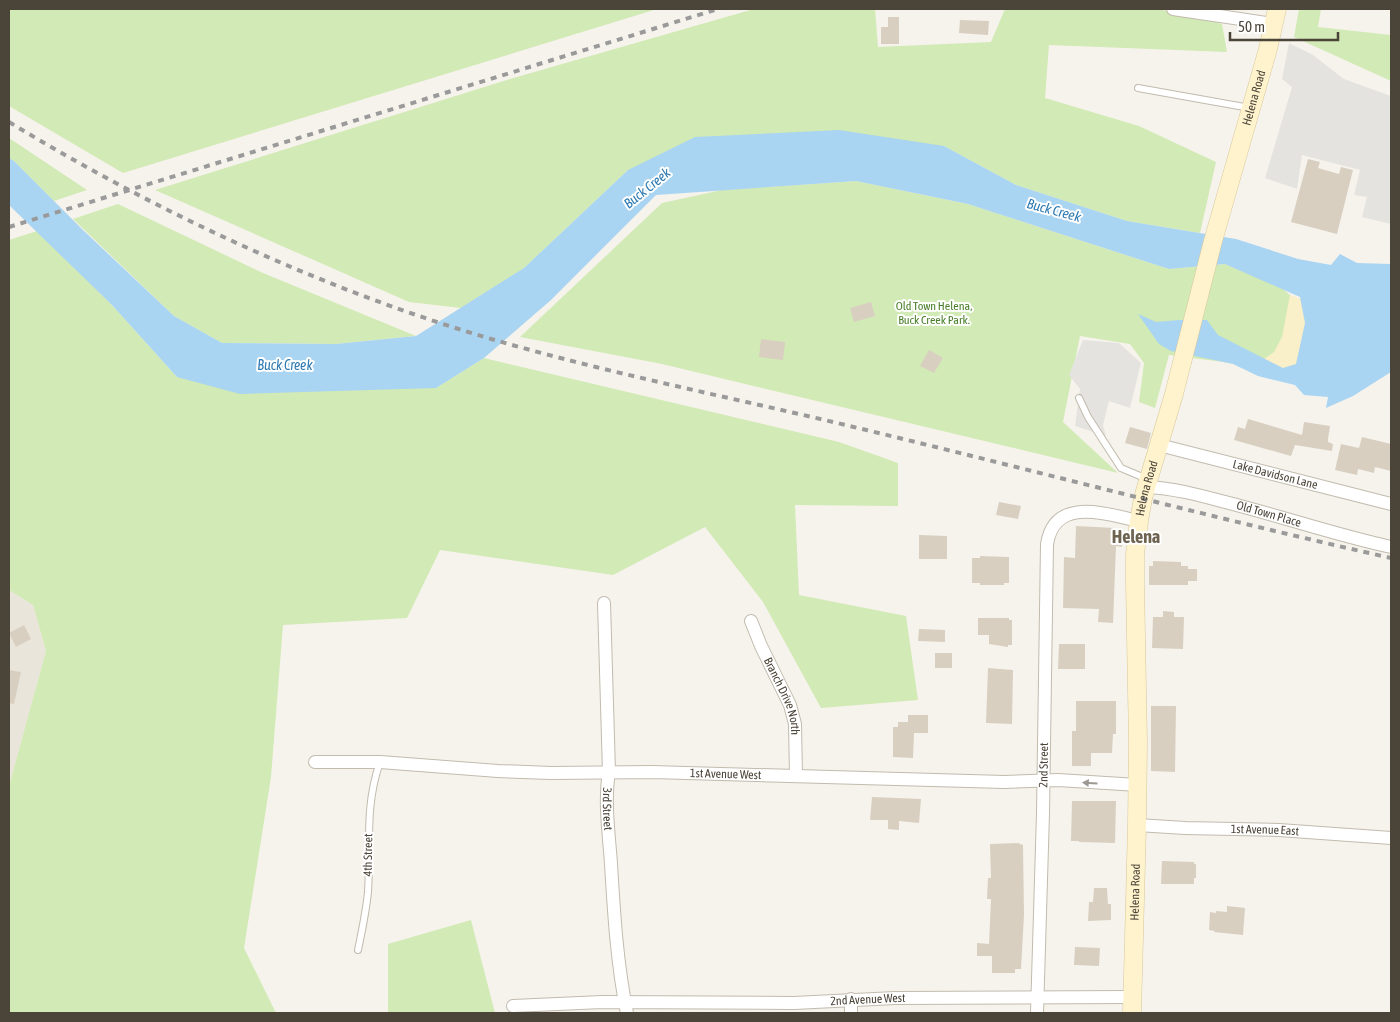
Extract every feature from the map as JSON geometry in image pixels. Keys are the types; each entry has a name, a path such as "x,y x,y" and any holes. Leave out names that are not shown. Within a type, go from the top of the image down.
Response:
{"main road":[{"name":"Helena Road","path":"1132,1005 1138,785 1135,574 1138,521 1276,16"}],"street":[{"path":"1173,9 1276,16"},
{"name":"Lake Davidson Lane","path":"1159,445 1391,504"},
{"name":"Old Town Place","path":"1147,483 1391,547"},
{"name":"2nd Street","path":"1037,1013 1047,544 1051,527 1056,520 1069,514 1085,512 1138,521"},
{"name":"3rd Street","path":"604,603 610,772 607,786 610,860 616,944 626,1008"},
{"name":"Branch Drive North","path":"751,621 760,646 790,705 795,724 796,776"},
{"name":"1st Avenue West","path":"314,762 380,762 498,772 610,772 1004,782 1058,780 1138,785"},
{"name":"1st Avenue East","path":"1137,824 1186,828 1279,830 1391,838"},
{"name":"2nd Avenue West","path":"513,1006 564,1003 626,1008 794,1003 851,999 1038,998 1132,1005"},
{"path":"851,999 851,1013"}],"lane":[{"path":"1138,88 1251,109"},
{"path":"1079,398 1088,417 1121,468 1147,483"},
{"name":"4th Street","path":"358,950 368,893 368,818 370,798 380,762"}],"shaded area":[{"path":"1289,43 1313,55 1344,79 1391,96 1391,224 1362,217 1367,197 1354,195 1360,170 1302,155 1297,189 1265,178 1292,87 1282,79"},
{"path":"1083,340 1119,343 1141,363 1130,408 1109,401 1103,425 1106,436 1075,426 1080,389 1069,375"},
{"path":"9,590 33,605 46,651 9,786"}],"green space":[{"path":"9,9 657,9 123,173 9,106"},
{"path":"754,9 875,9 878,47 991,42 1005,9 1157,9 1222,24 1227,52 1049,45 1045,98 1139,126 1216,162 1200,233 1127,221 1016,185 944,146 628,170 524,268 461,308 409,302 155,190 510,79"},
{"path":"1299,9 1321,9 1318,27 1391,35 1391,81 1294,37"},
{"path":"9,138 87,190 54,201 9,158"},
{"name":"Old Town Helena, Buck Creek Park.","path":"856,181 968,204 1169,269 1225,264 1282,288 1300,304 1285,370 1169,355 1155,408 1139,402 1144,363 1130,344 1080,336 1063,422 1118,473 662,364 520,337 662,203 722,190"},
{"path":"118,204 263,273 416,336 336,344 222,343 174,316 73,219"},
{"path":"37,231 112,305 177,377 436,388 484,358 839,442 898,463 898,506 795,505 799,595 906,616 918,700 821,708 763,602 705,527 613,575 440,550 407,618 283,625 271,777 244,948 276,1013 9,1013 9,786 46,651 33,605 9,590 9,240"},
{"path":"471,920 495,1013 388,1013 388,944"}],"sand":[{"path":"1290,295 1307,301 1304,365 1280,372 1257,364 1274,352 1282,337"}],"water":[{"name":"Buck Creek","path":"839,130 944,146 1016,185 1127,221 1236,239 1298,259 1331,265 1340,254 1357,263 1391,264 1391,372 1353,396 1326,408 1328,397 1304,395 1295,385 1258,376 1233,364 1171,351 1159,344 1138,314 1156,322 1207,320 1218,335 1283,368 1296,364 1305,323 1300,297 1225,264 1169,269 968,204 856,181 656,195 551,300 484,358 436,388 240,394 177,377 112,305 9,205 9,158 174,316 222,343 336,344 416,336 524,268 628,170 695,137"}],"building":[{"path":"888,17 899,17 899,44 881,44 881,27 888,27"},
{"path":"960,20 989,21 988,35 959,33"},
{"path":"1308,159 1320,162 1318,168 1339,174 1341,167 1353,170 1337,234 1291,222"},
{"path":"871,302 875,316 854,322 850,308"},
{"path":"761,339 785,342 783,360 759,357"},
{"path":"929,350 943,358 934,373 920,366"},
{"path":"1248,419 1302,435 1304,422 1330,426 1328,442 1333,444 1332,451 1295,445 1291,456 1234,440 1238,427 1245,429"},
{"path":"1130,427 1151,433 1147,449 1125,443"},
{"path":"1362,437 1391,444 1391,471 1375,467 1374,473 1358,469 1357,475 1335,470 1341,444 1359,448"},
{"path":"999,502 1021,506 1018,519 996,515"},
{"path":"1076,526 1123,530 1122,547 1116,546 1113,623 1098,622 1099,609 1063,608 1064,557 1075,558"},
{"path":"919,535 947,536 947,559 919,559"},
{"path":"980,556 1009,557 1009,583 1004,583 1004,585 980,585 980,583 972,583 972,558 980,558"},
{"path":"1153,561 1181,562 1181,566 1188,566 1188,569 1197,569 1197,581 1188,581 1188,585 1149,585 1149,566 1153,566"},
{"path":"1163,611 1174,612 1174,617 1184,617 1183,649 1152,648 1153,617 1163,617"},
{"path":"978,618 1009,618 1009,620 1012,620 1012,645 1008,645 1008,647 989,644 989,635 978,635"},
{"path":"24,625 31,639 16,647 9,633"},
{"path":"919,629 945,630 945,642 918,641"},
{"path":"1059,644 1085,644 1085,669 1058,669"},
{"path":"935,653 952,653 952,668 935,668"},
{"path":"988,668 1013,670 1012,724 986,723"},
{"path":"9,670 21,672 14,704 9,703"},
{"path":"1076,701 1116,701 1116,734 1113,734 1112,753 1091,753 1091,766 1072,766 1072,731 1076,731"},
{"path":"1151,706 1176,706 1175,772 1151,771"},
{"path":"908,715 928,715 928,733 914,733 913,758 893,757 893,727 898,727 898,722 908,722"},
{"path":"872,797 921,799 919,823 899,821 899,830 888,829 888,820 870,820"},
{"path":"1072,801 1116,801 1115,843 1071,841"},
{"path":"1018,843 1023,845 1024,915 1021,969 1015,969 1015,973 992,973 992,956 977,956 977,943 989,944 991,899 987,899 988,878 991,878 990,844"},
{"path":"1162,861 1194,862 1196,864 1196,878 1194,878 1194,884 1161,884"},
{"path":"1094,888 1107,888 1108,904 1111,904 1111,920 1088,921 1089,902 1093,902"},
{"path":"1227,906 1245,908 1243,935 1209,930 1210,912 1227,912"},
{"path":"1075,947 1100,948 1099,966 1074,965"}],"railway":[{"path":"9,227 718,9"},
{"path":"9,122 124,187 242,245 302,272 363,296 488,338 626,374 858,428 1191,511 1391,558"}],"district":[{"name":"Helena","path":"1136,536"}]}
